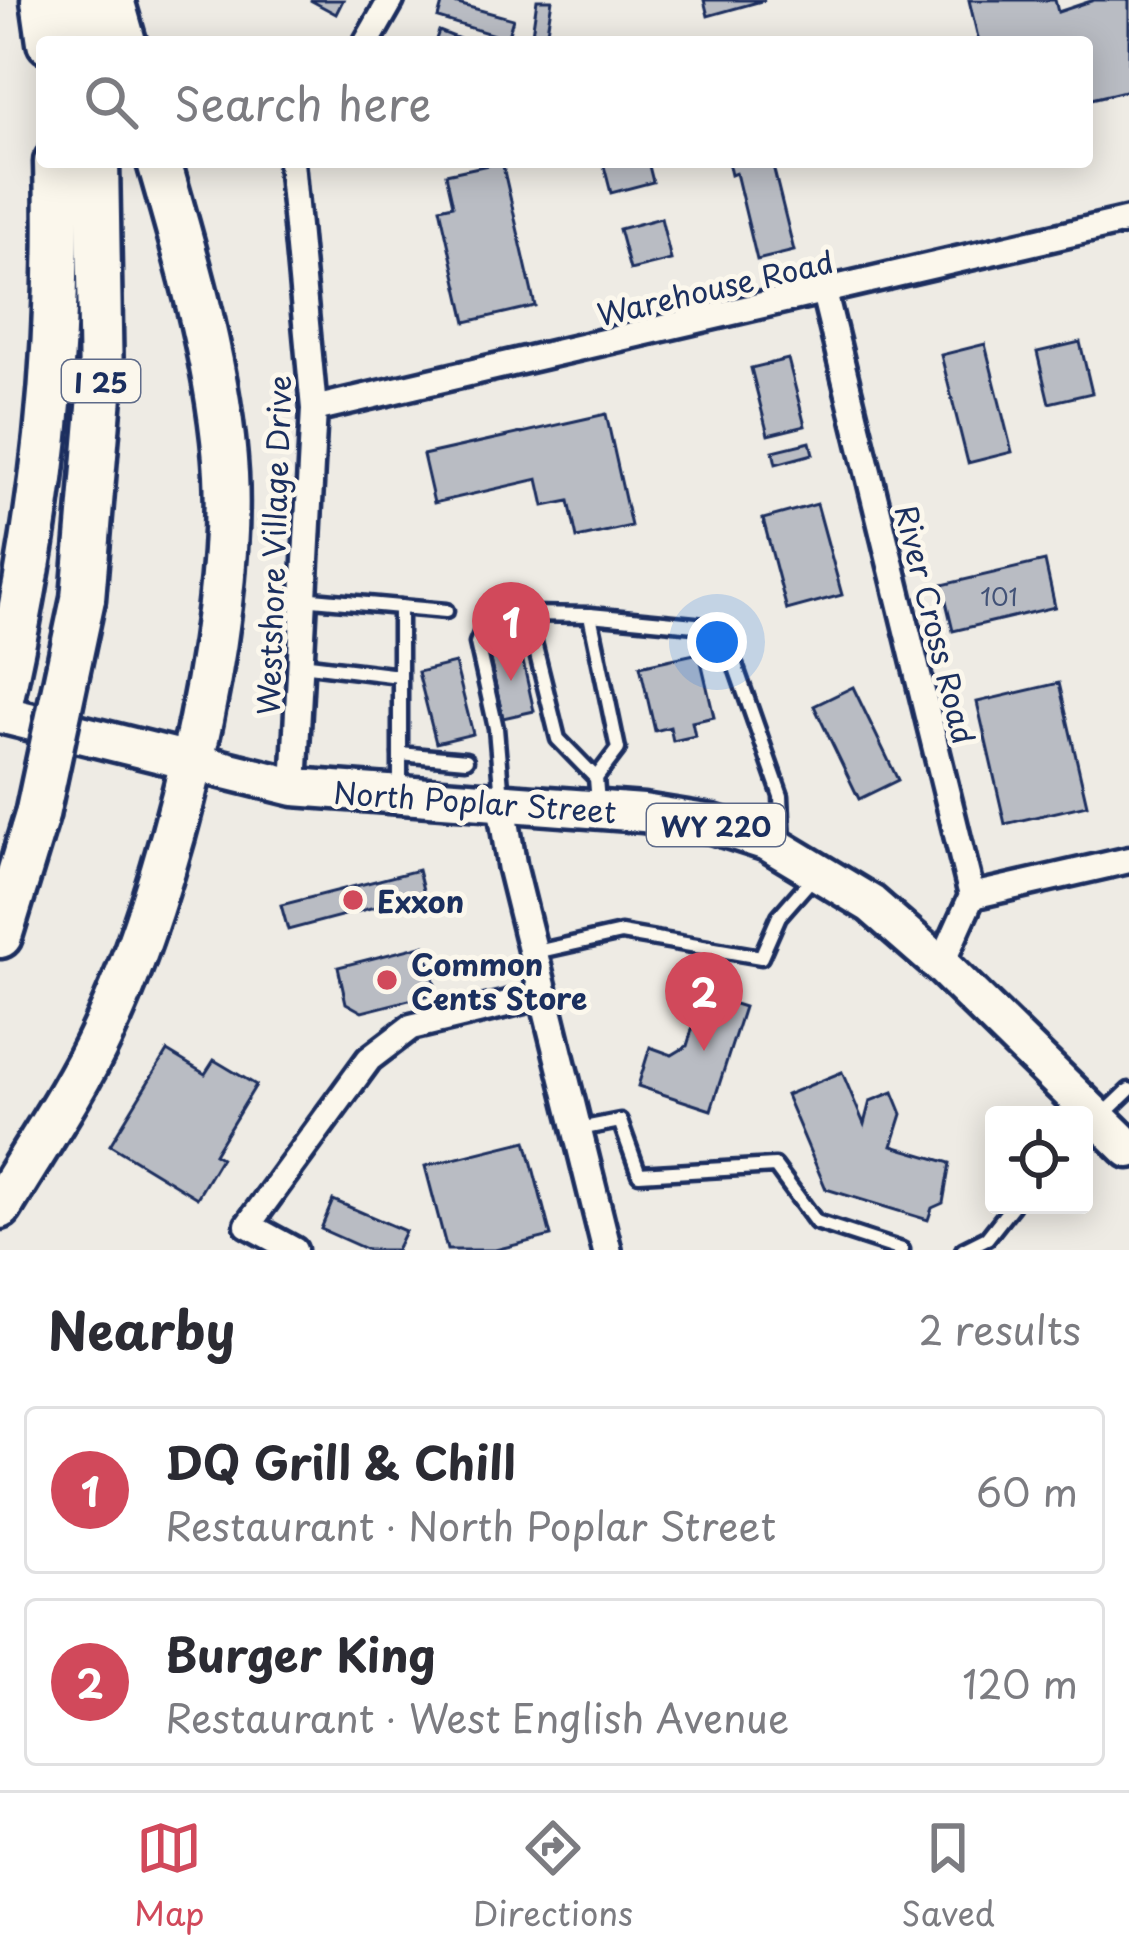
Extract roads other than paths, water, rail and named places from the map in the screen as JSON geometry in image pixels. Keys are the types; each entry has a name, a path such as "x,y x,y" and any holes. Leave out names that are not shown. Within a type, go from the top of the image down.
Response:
{"highway":[{"path":"44,0 48,36"},
{"path":"80,0 84,36"},
{"path":"112,0 122,36"},
{"name":"I 25","path":"0,710 28,587 55,380 56,168"},
{"name":"I 25","path":"0,936 37,815 83,598 101,384 97,168"},
{"path":"0,1207 102,1033 156,887 189,761 223,590 226,473 215,388 160,168"}],"main road":[{"name":"North Poplar Street","path":"0,710 294,787 502,806 597,794 712,824 783,850 820,869 941,965 1073,1106"},
{"name":"North Poplar Street","path":"1093,1127 1129,1149"}],"street":[{"path":"370,36 391,0"},
{"name":"Westshore Village Drive","path":"292,168 314,409 294,787"},
{"name":"Warehouse Road","path":"314,409 1129,220"},
{"name":"River Cross Road","path":"824,292 971,896"},
{"path":"502,806 607,1250"},
{"path":"941,965 971,896 1129,860"},
{"path":"294,1250 248,1225 369,1059 411,1027 545,995"}],"lane":[{"path":"302,598 446,610"},
{"path":"400,608 400,796"},
{"path":"527,614 558,739 597,794 619,749 590,615"},
{"path":"502,806 496,728 477,644 482,631 527,614 705,626 726,639 781,796 783,850"},
{"path":"300,664 400,676"},
{"path":"400,754 466,760"},
{"path":"535,952 622,933 761,957 778,916 820,869"},
{"path":"1093,1125 1129,1090"},
{"path":"578,1130 620,1121 639,1174 775,1166 816,1222 902,1250"},
{"path":"963,1250 987,1238 1006,1214"}],"place":[{"name":"DQ Grill & Chill","path":"511,681"},
{"name":"Exxon","path":"353,900"},
{"name":"Common Cents Store","path":"387,980"},
{"name":"Burger King","path":"704,1051"}]}
